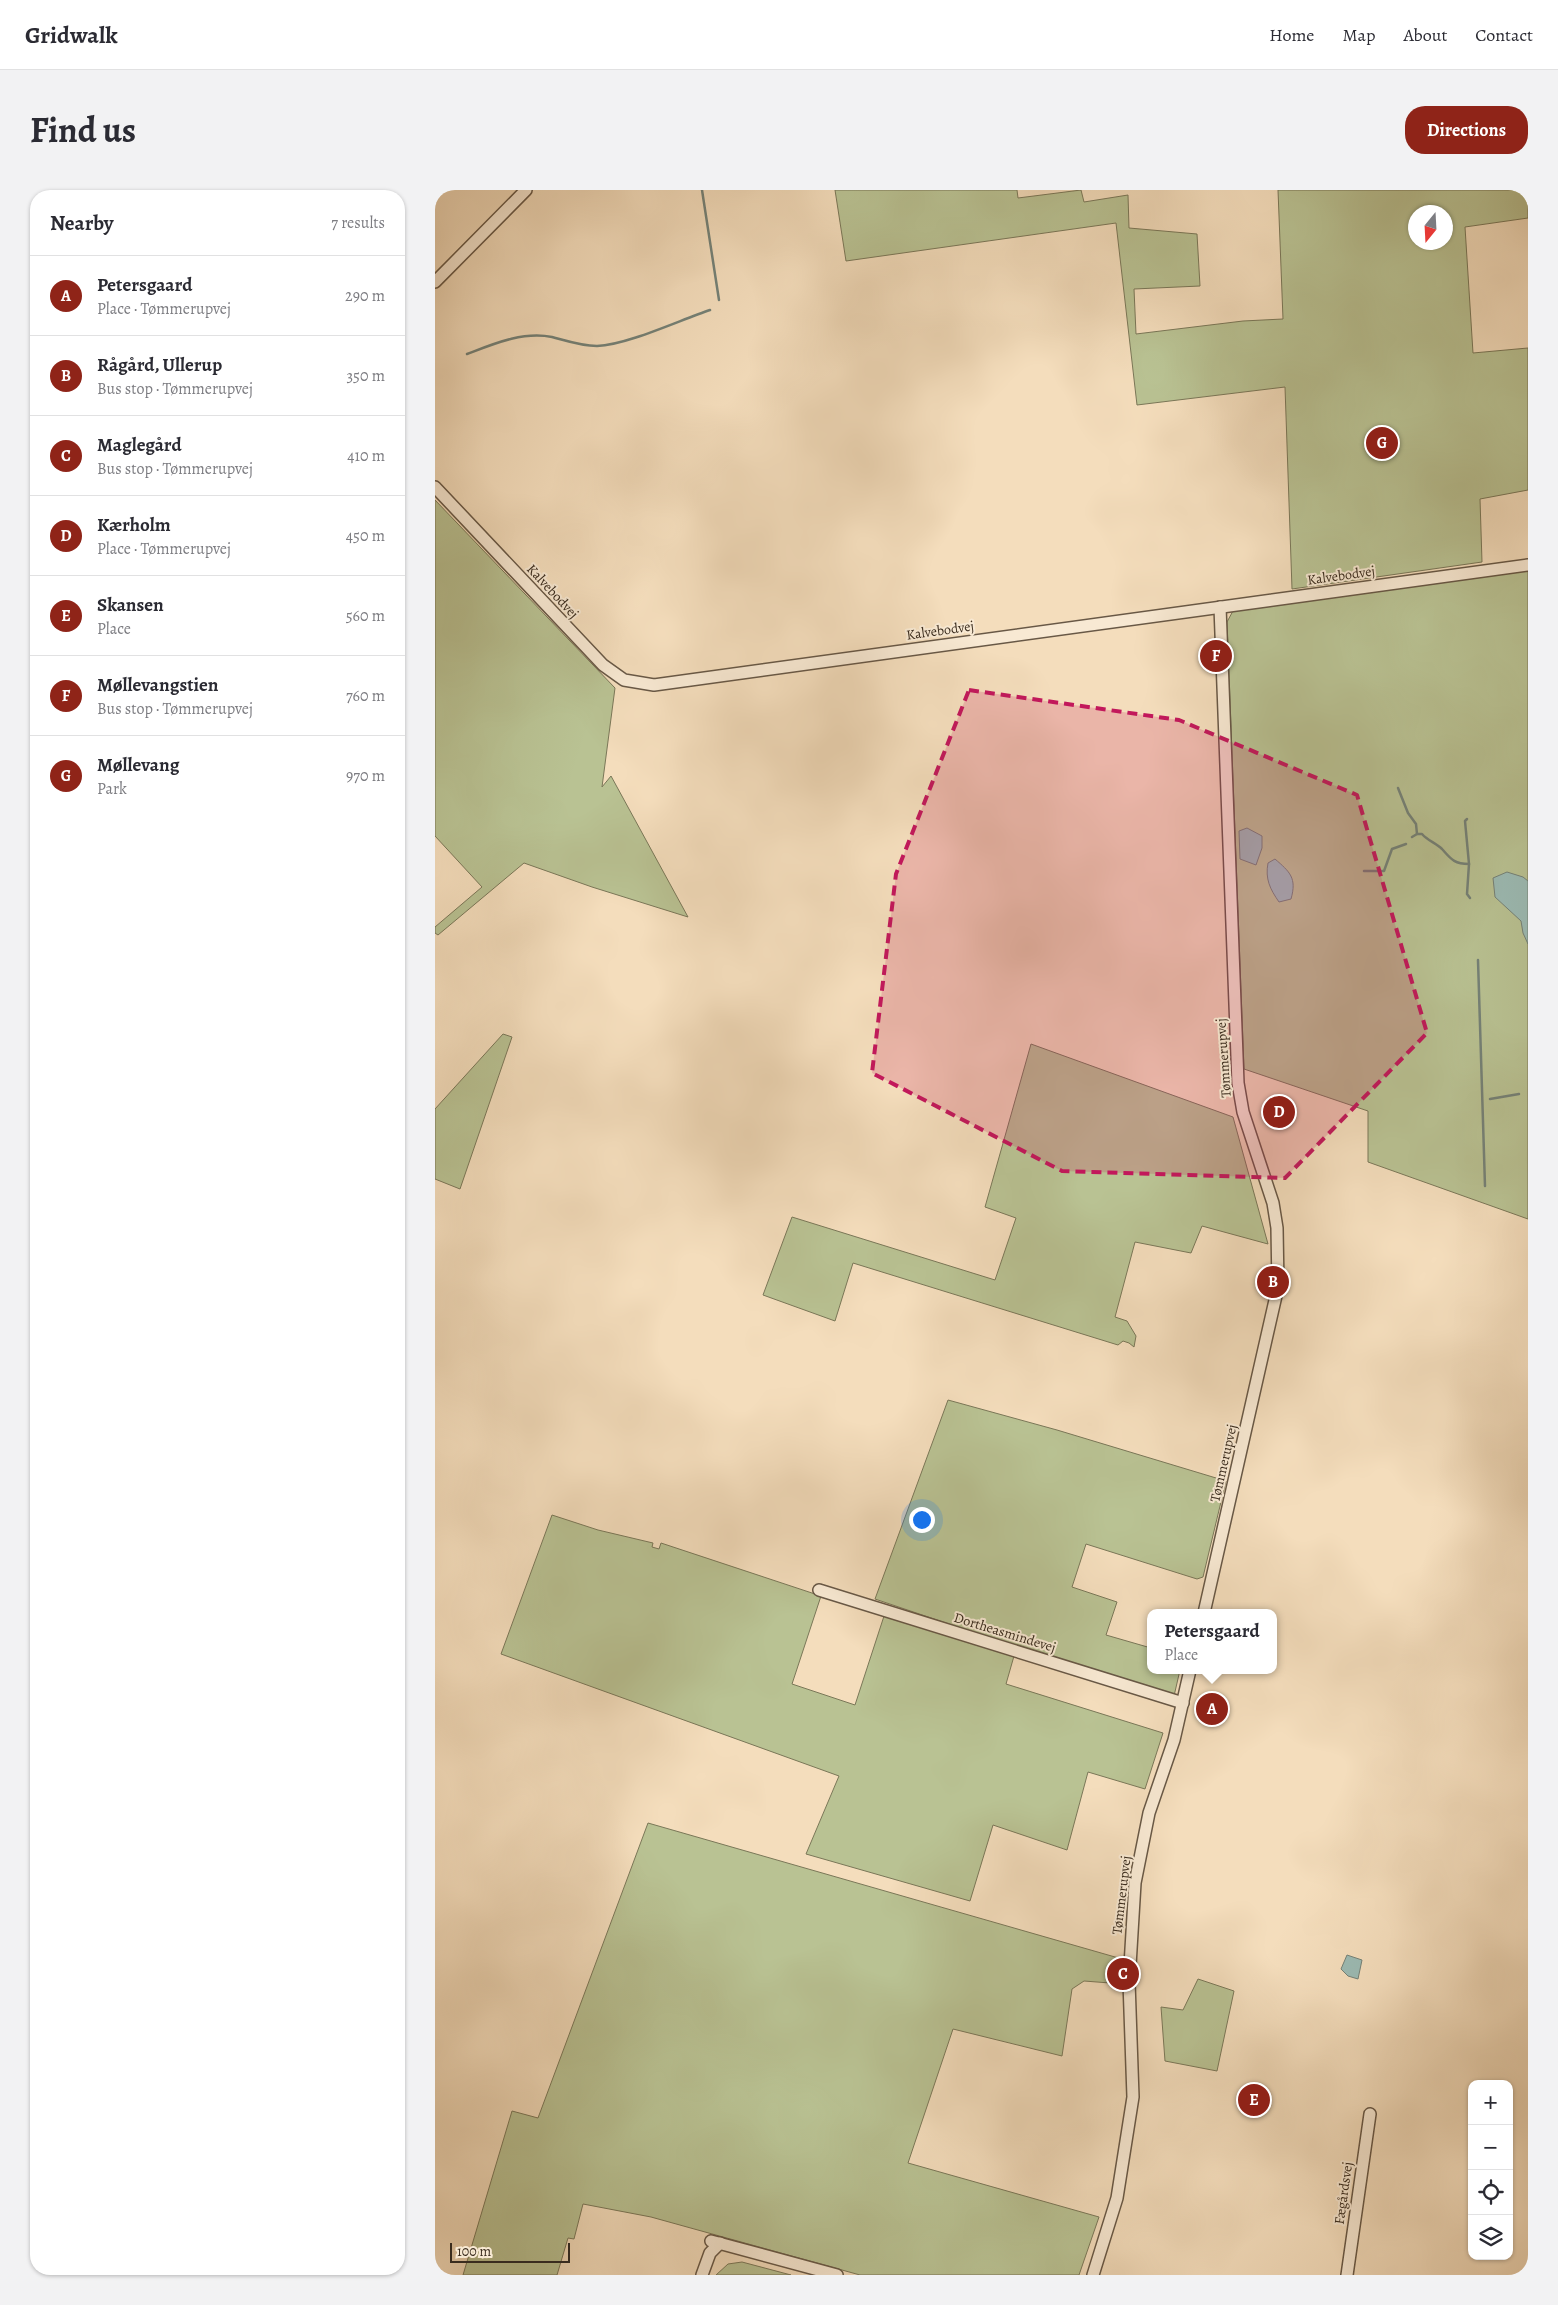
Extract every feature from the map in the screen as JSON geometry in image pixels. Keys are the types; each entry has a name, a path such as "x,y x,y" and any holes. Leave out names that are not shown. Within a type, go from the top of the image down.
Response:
{"street":[{"path":"435,282 521,192"},
{"name":"Kalvebodvej","path":"435,487 603,665 624,680 639,684 654,685 1528,565"},
{"name":"Tømmerupvej","path":"1205,1609 1278,1287 1277,1228 1273,1203 1243,1112 1238,1083 1221,607"},
{"name":"Dortheasmindevej","path":"819,1590 1183,1703"},
{"name":"Tømmerupvej","path":"1093,2275 1117,2198 1132,2102 1129,1982 1135,1883 1149,1813 1174,1740 1189,1674"},
{"name":"Fægårdsvej","path":"1347,2275 1370,2114"},
{"path":"702,2275 716,2242 837,2275"}],"highlighted area":[{"path":"969,690 1179,720 1357,795 1427,1033 1285,1178 1062,1171 872,1073 896,874"}],"green space":[{"path":"835,190 1017,190 1018,198 1081,190 1084,202 1128,195 1129,228 1197,234 1200,286 1134,289 1136,334 1243,321 1283,319 1278,190 1528,190 1528,218 1465,227 1473,353 1528,348 1528,490 1480,499 1482,562 1292,589 1285,387 1137,405 1116,223 846,261"},
{"path":"435,500 615,688 602,787 611,776 688,917 592,887 524,863 438,935 435,933 435,927 482,887 435,836"},
{"path":"1528,569 1528,1219 1368,1162 1368,1111 1244,1069 1227,622 1234,609"},
{"path":"503,1034 512,1037 460,1189 435,1179 435,1109"},
{"path":"1031,1044 1233,1117 1268,1244 1202,1226 1191,1253 1135,1242 1115,1317 1127,1321 1136,1336 1134,1347 1123,1341 1118,1345 853,1263 835,1321 763,1295 792,1217 995,1280 1016,1218 985,1207"},
{"path":"948,1400 1057,1430 1226,1481 1203,1577 1197,1579 1086,1544 1072,1587 1117,1602 1106,1635 1147,1647 1147,1674 1179,1674 1174,1696 1017,1647 875,1599"},
{"path":"552,1515 598,1530 653,1543 652,1547 659,1549 661,1543 821,1596 792,1684 855,1705 885,1613 1014,1656 1006,1684 1163,1733 1145,1789 1088,1772 1067,1850 993,1825 970,1901 806,1854 839,1776 501,1654"},
{"path":"648,1823 1122,1959 1123,1984 1084,1981 1072,1989 1062,2056 953,2029 908,2163 1099,2217 1079,2275 860,2275 651,2217 583,2204 574,2239 568,2238 557,2275 463,2275 512,2111 538,2118"},
{"path":"1198,1979 1234,1991 1217,2071 1165,2061 1161,2007 1183,2010"},
{"path":"742,2262 791,2275 716,2275 728,2264"}],"water":[{"path":"1247,828 1262,836 1262,848 1256,865 1240,859 1239,831"},
{"path":"1275,859 1285,868 1293,881 1291,899 1279,902 1271,888 1267,874 1268,863"},
{"path":"1507,872 1523,877 1528,881 1528,944 1523,933 1521,921 1495,897 1493,878"},
{"path":"1347,1955 1362,1960 1358,1979 1348,1976 1341,1969"}],"waterway":[{"path":"702,190 719,300"},
{"path":"467,354 487,346 519,337 530,336 552,337 585,345 609,345 638,337 710,310"},
{"path":"1398,788 1408,813 1416,824 1417,834 1412,837"},
{"path":"1467,819 1465,821 1469,864"},
{"path":"1417,834 1422,834 1440,847 1453,860 1469,864 1467,894 1470,898"},
{"path":"1364,871 1384,871 1392,849 1406,844"},
{"path":"1478,960 1485,1186"},
{"path":"1490,1099 1519,1094"}],"place":[{"name":"Møllevang","path":"1382,443"},
{"name":"Møllevangstien","path":"1216,656"},
{"name":"Kærholm","path":"1279,1112"},
{"name":"Rågård, Ullerup","path":"1273,1282"},
{"name":"Petersgaard","path":"1212,1709"},
{"name":"Maglegård","path":"1123,1974"},
{"name":"Skansen","path":"1254,2100"}]}
